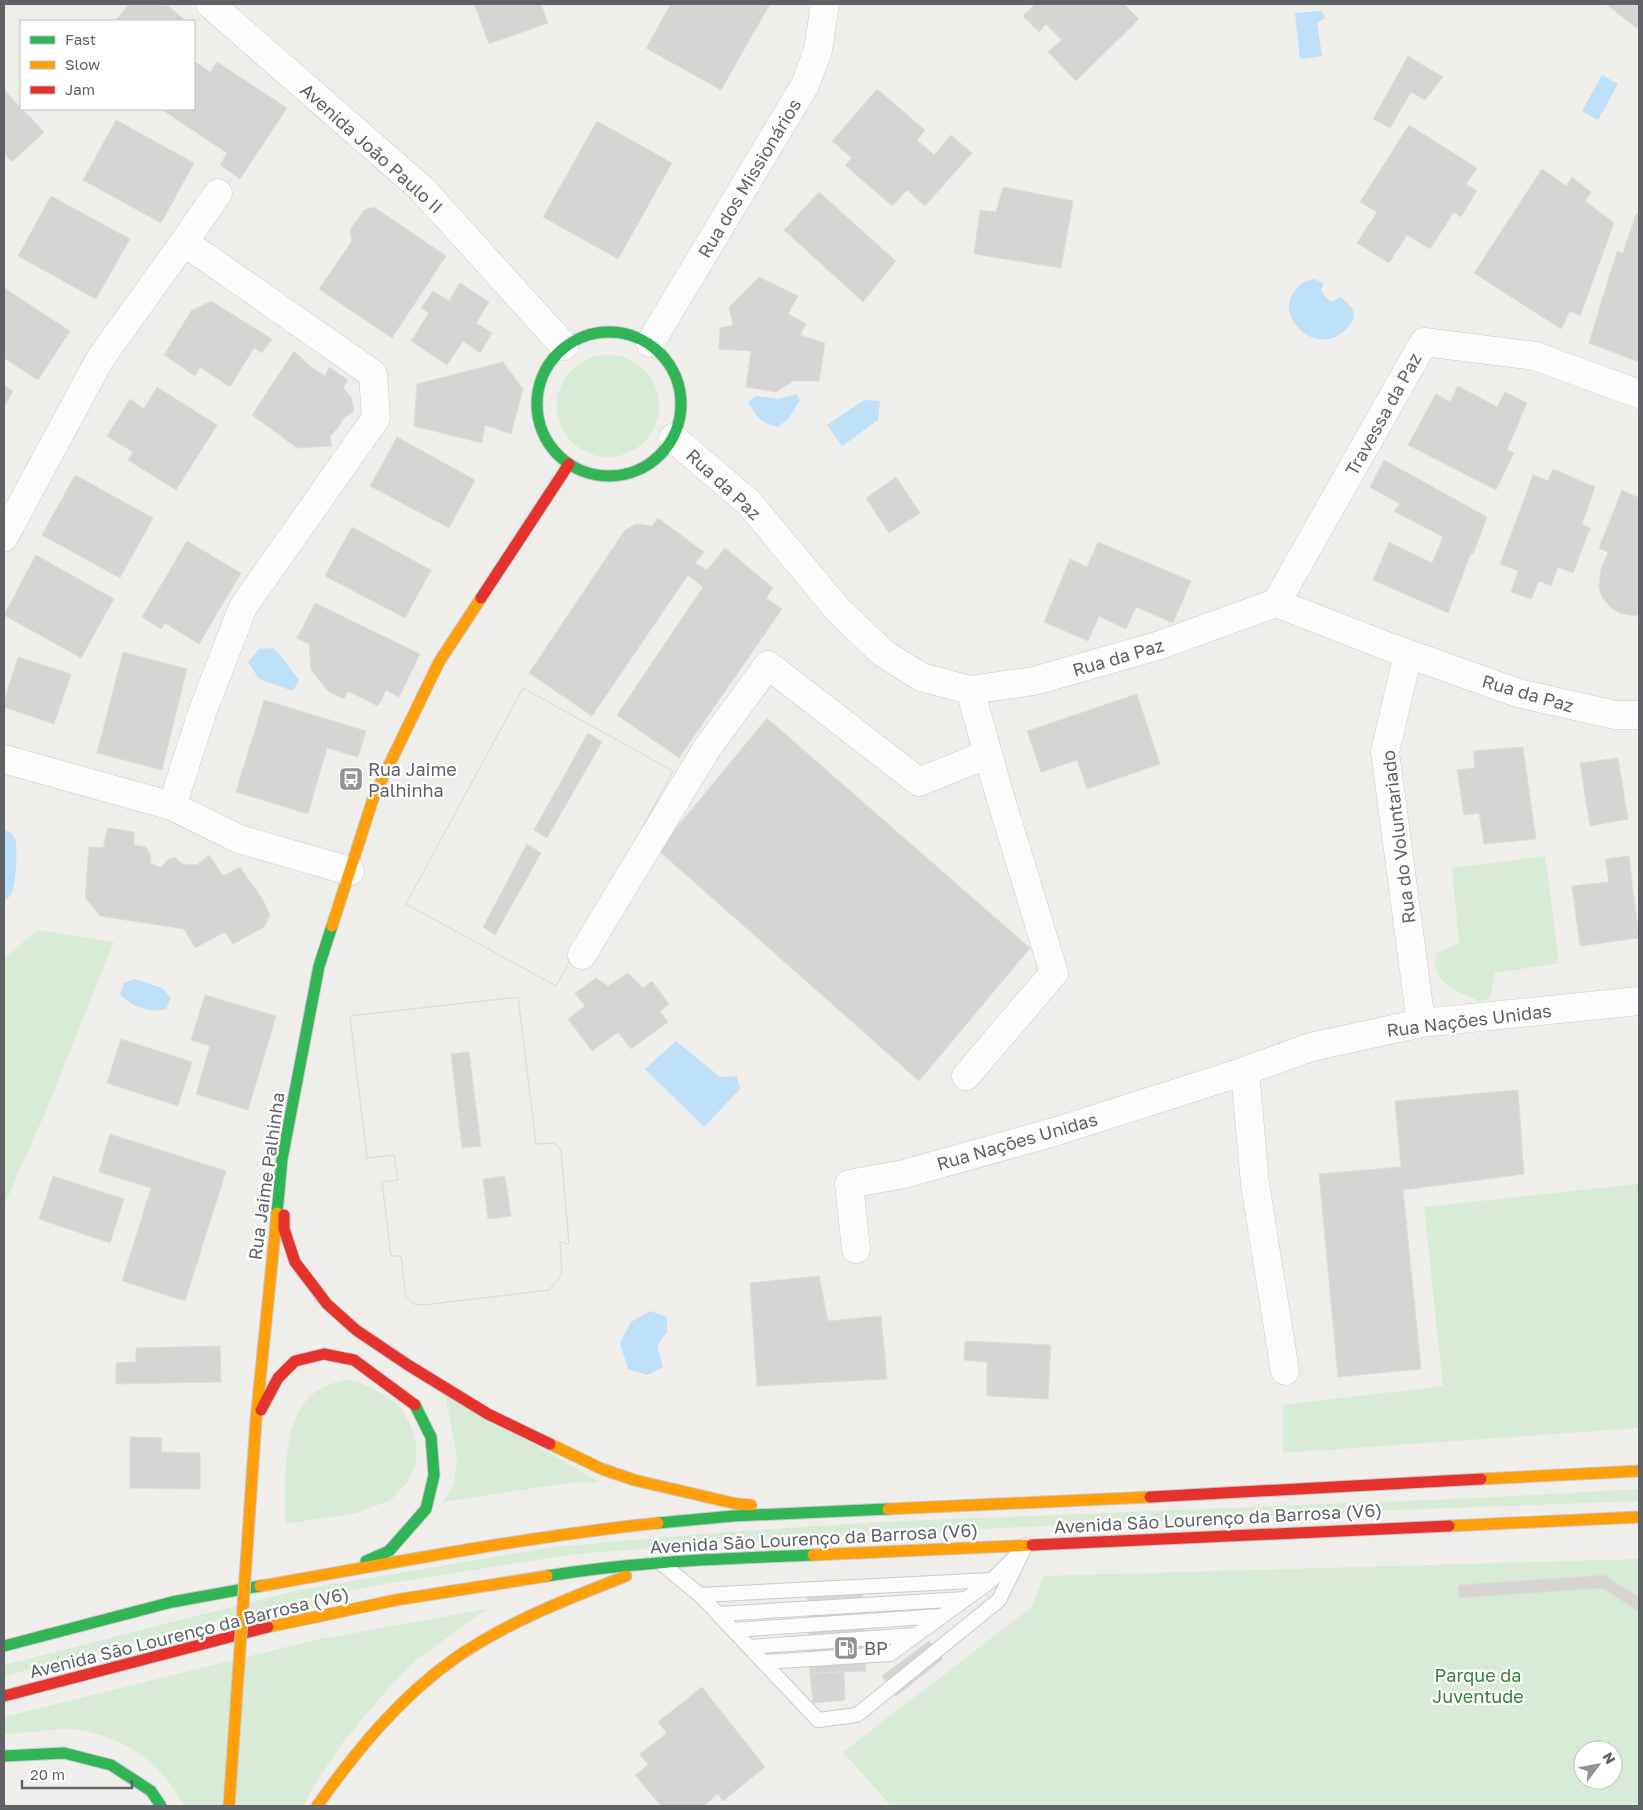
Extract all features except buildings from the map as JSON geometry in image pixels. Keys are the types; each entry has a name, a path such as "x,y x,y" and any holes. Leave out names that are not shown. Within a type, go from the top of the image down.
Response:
{"street":[{"name":"Avenida João Paulo II","path":"210,4 422,189 564,346"},
{"name":"Rua dos Missionários","path":"650,343 805,85 818,50 825,4"},
{"path":"4,537 100,360 218,193"},
{"path":"172,806 203,710 244,607 376,418 373,374 184,242"},
{"path":"622,332 650,343 671,365 678,379 681,394 682,409 679,424 665,450 654,461 641,469 612,477 597,476 569,464 557,454 541,429 537,399 545,370 564,346 577,338 591,333 622,332"},
{"name":"Travessa da Paz","path":"1276,603 1424,342 1535,356 1639,394"},
{"name":"Rua da Paz","path":"673,438 749,503 839,611 883,653 921,677 970,690 1034,682 1157,646 1276,603 1408,654 1518,693 1615,716 1639,715"},
{"name":"Rua Jaime Palhinha","path":"229,1806 256,1420 282,1159 319,966 374,796 439,662 569,464"},
{"name":"Rua do Voluntariado","path":"1408,654 1385,752 1422,1023"},
{"path":"582,955 707,748 768,665 919,782 988,754"},
{"path":"966,1076 1054,973 970,690"},
{"path":"4,759 172,806 239,839 350,871"},
{"name":"Rua Nações Unidas","path":"856,1249 849,1184 904,1174 1054,1132 1245,1071 1311,1046 1422,1023 1639,1000"},
{"path":"1245,1071 1255,1184 1285,1372"},
{"path":"282,1159 284,1229 295,1262 327,1304 356,1330 408,1365 488,1414 602,1469 634,1480 737,1504 845,1511"},
{"path":"256,1420 278,1378 295,1361 324,1354 354,1360 416,1406 431,1437 432,1446 434,1475 426,1509 389,1551 342,1571"},
{"name":"Avenida São Lourenço da Barrosa (V6)","path":"4,1646 172,1602 498,1544 611,1528 733,1516 1639,1471"},
{"name":"Avenida São Lourenço da Barrosa (V6)","path":"4,1696 289,1621 396,1600 568,1573 696,1560 1639,1517"},
{"path":"317,1806 338,1775 366,1742 397,1709 440,1669 471,1648 560,1602 661,1563"},
{"path":"4,1756 64,1753 111,1764 151,1791 161,1806"}],"lane":[{"path":"763,1662 890,1654 992,1580 1026,1544"},
{"path":"661,1563 700,1594 818,1720 857,1715 999,1600 1026,1544"},
{"path":"700,1594 992,1580"},
{"path":"718,1614 966,1599"},
{"path":"733,1630 942,1616"},
{"path":"749,1647 915,1635"}],"green space":[{"path":"608,355 618,356 637,363 651,377 658,396 658,416 651,435 637,449 618,456 608,457 598,456 579,449 565,435 558,416 557,406 558,396 565,377 579,363 598,356"},
{"path":"1545,856 1559,963 1495,973 1490,999 1479,1001 1452,989 1439,977 1435,963 1437,953 1459,943 1452,868"},
{"path":"37,930 114,942 48,1106 4,1205 4,959"},
{"path":"1639,1184 1639,1428 1283,1453 1283,1405 1443,1386 1424,1207"},
{"path":"344,1380 359,1382 385,1395 401,1408 411,1426 416,1444 416,1465 408,1481 391,1500 356,1513 285,1524 287,1453 290,1435 296,1418 304,1404 315,1392 325,1386"},
{"path":"445,1394 600,1482 568,1483 443,1502 454,1484 457,1456"},
{"path":"1639,1489 1639,1501 1396,1510 786,1538 575,1554 390,1583 288,1602 4,1676 4,1665 299,1590 553,1547 714,1533 879,1522 1477,1498"},
{"name":"Parque da Juventude","path":"1639,1559 1639,1806 891,1806 843,1752 1032,1607 1044,1576"},
{"path":"487,1609 416,1660 386,1691 344,1741 316,1782 304,1806 184,1806 175,1790 152,1764 139,1753 108,1738 91,1732 70,1729 4,1734 4,1717 315,1640"}],"water":[{"path":"1322,11 1325,18 1317,23 1322,56 1300,59 1295,13"},
{"path":"1602,75 1618,84 1598,120 1582,111"},
{"path":"1315,279 1324,284 1321,289 1325,297 1332,302 1341,297 1350,305 1354,313 1354,319 1343,332 1328,339 1313,338 1306,334 1299,329 1290,313 1290,300 1295,290 1303,283"},
{"path":"796,394 800,400 788,419 778,427 767,424 760,419 748,402 756,396 779,399"},
{"path":"864,400 880,401 878,420 842,446 827,425"},
{"path":"273,648 284,659 299,680 293,691 259,679 248,662 259,649"},
{"path":"4,829 11,833 15,839 16,858 13,888 8,898 4,901"},
{"path":"135,979 162,988 171,998 166,1009 147,1010 124,998 120,994 124,983"},
{"path":"676,1041 720,1077 737,1076 740,1089 704,1127 645,1069"},
{"path":"650,1311 667,1317 667,1332 657,1346 663,1367 647,1375 628,1369 620,1343 631,1322"}],"traffic: fast":[{"path":"609,332 637,337 660,353 676,376 681,404 676,432 660,455 637,471 609,476 581,471 558,455 542,432 537,404 542,376 558,353 581,337 609,332"},
{"path":"277,1213 282,1159 319,966 332,926"},
{"path":"366,1561 389,1551 426,1509 434,1475 431,1437 415,1405"},
{"path":"658,1523 733,1516 888,1509"},
{"path":"547,1576 647,1564 813,1555"},
{"path":"4,1646 172,1602 260,1586"},
{"path":"4,1756 64,1753 111,1765 151,1791 161,1806"}],"traffic: slow":[{"path":"332,926 374,796 439,662 481,598"},
{"path":"256,1420 277,1213"},
{"path":"229,1806 256,1420"},
{"path":"550,1444 602,1469 634,1480 737,1504 751,1505"},
{"path":"1481,1479 1639,1471"},
{"path":"888,1509 1150,1497"},
{"path":"1449,1526 1639,1517"},
{"path":"260,1586 508,1543 658,1523"},
{"path":"813,1555 1032,1545"},
{"path":"268,1627 396,1600 547,1576"},
{"path":"317,1806 379,1726 434,1674 454,1659 516,1623 626,1576"}],"traffic: jam":[{"path":"481,598 569,464"},
{"path":"284,1215 284,1229 295,1262 327,1304 356,1330 408,1365 488,1414 550,1444"},
{"path":"261,1410 278,1378 295,1361 324,1354 354,1360 415,1405"},
{"path":"1150,1497 1481,1479"},
{"path":"1032,1545 1449,1526"},
{"path":"4,1696 268,1627"}],"place":[{"name":"Rua Jaime Palhinha","path":"351,779"},
{"name":"BP","path":"846,1648"}]}
